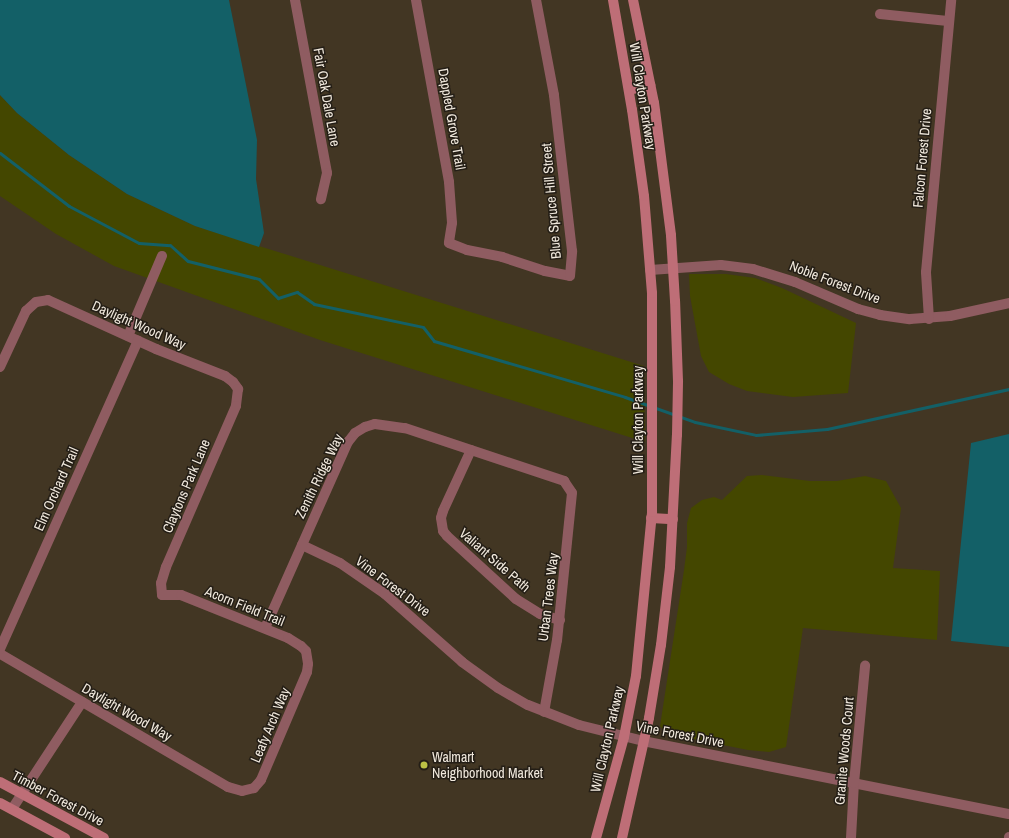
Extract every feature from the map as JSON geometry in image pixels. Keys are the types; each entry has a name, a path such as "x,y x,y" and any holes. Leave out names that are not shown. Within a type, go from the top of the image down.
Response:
{"main road":[{"name":"Will Clayton Parkway","path":"596,838 624,737 636,676 651,518 652,293 644,196 629,90 613,0"},
{"name":"Will Clayton Parkway","path":"622,838 649,718 661,645 674,519 678,399 673,268 666,198 650,85 633,0"},
{"path":"629,90 650,85"},
{"path":"651,518 674,519"},
{"name":"Timber Forest Drive","path":"0,782 104,838"},
{"path":"0,803 65,838"}],"street":[{"name":"Fair Oak Dale Lane","path":"295,0 327,173 321,199"},
{"name":"Dappled Grove Trail","path":"416,0 449,182 452,223 449,243"},
{"name":"Blue Spruce Hill Street","path":"449,243 467,250 502,256 545,271 570,276 572,251 554,95 536,0"},
{"name":"Falcon Forest Drive","path":"929,319 926,272 951,0"},
{"path":"880,14 948,21"},
{"path":"128,336 162,256"},
{"name":"Noble Forest Drive","path":"650,270 721,265 753,269 789,280 858,309 891,317 929,319 1009,303"},
{"name":"Daylight Wood Way","path":"0,367 26,311 36,302 48,300 138,341 230,378 238,390"},
{"name":"Elm Orchard Trail","path":"0,649 138,341"},
{"name":"Claytons Park Lane","path":"162,595 162,577 236,406 238,390"},
{"name":"Zenith Ridge Way","path":"265,628 342,453 355,433 365,427 375,424 396,425 556,478 564,481 568,486"},
{"name":"Valiant Side Path","path":"471,450 443,511 442,523 447,536 501,586 532,610 547,618 560,620"},
{"name":"Urban Trees Way","path":"544,712 560,620 572,500 572,492 568,486"},
{"name":"Vine Forest Drive","path":"302,545 340,563 360,576 412,616 462,662 498,688 528,705 579,726 643,741 1009,814"},
{"name":"Acorn Field Trail","path":"162,595 181,595 265,628 288,638 301,646 308,658"},
{"name":"Daylight Wood Way","path":"0,654 228,787 242,791"},
{"name":"Leafy Arch Way","path":"242,791 254,788 261,780 307,672 308,658"},
{"name":"Granite Woods Court","path":"851,838 854,783 865,666"},
{"path":"12,809 82,702"}],"shaded area":[{"path":"0,95 17,113 69,155 127,194 195,226 644,366 645,442 320,340 114,266 56,234 0,196"},
{"path":"689,274 726,274 755,278 782,288 856,323 848,393 793,397 747,391 729,384 709,372 701,356 690,296"},
{"path":"762,475 810,481 837,481 865,476 886,481 901,508 893,568 940,571 937,640 803,628 786,747 769,752 748,750 678,736 666,733 660,726 684,570 687,547 687,523 691,508 702,500 714,497 722,500 747,476"}],"water":[{"path":"0,0 229,0 257,140 256,179 264,233 259,247 195,226 127,194 69,155 17,113 0,95"},
{"path":"1009,434 1009,647 951,641 971,443"}],"waterway":[{"path":"0,153 69,206 139,243 170,245 188,261 259,279 278,298 297,292 314,304 423,327 434,341 625,397 695,422 756,435 827,429 1009,389"}],"place":[{"name":"Walmart Neighborhood Market","path":"424,765"}]}
